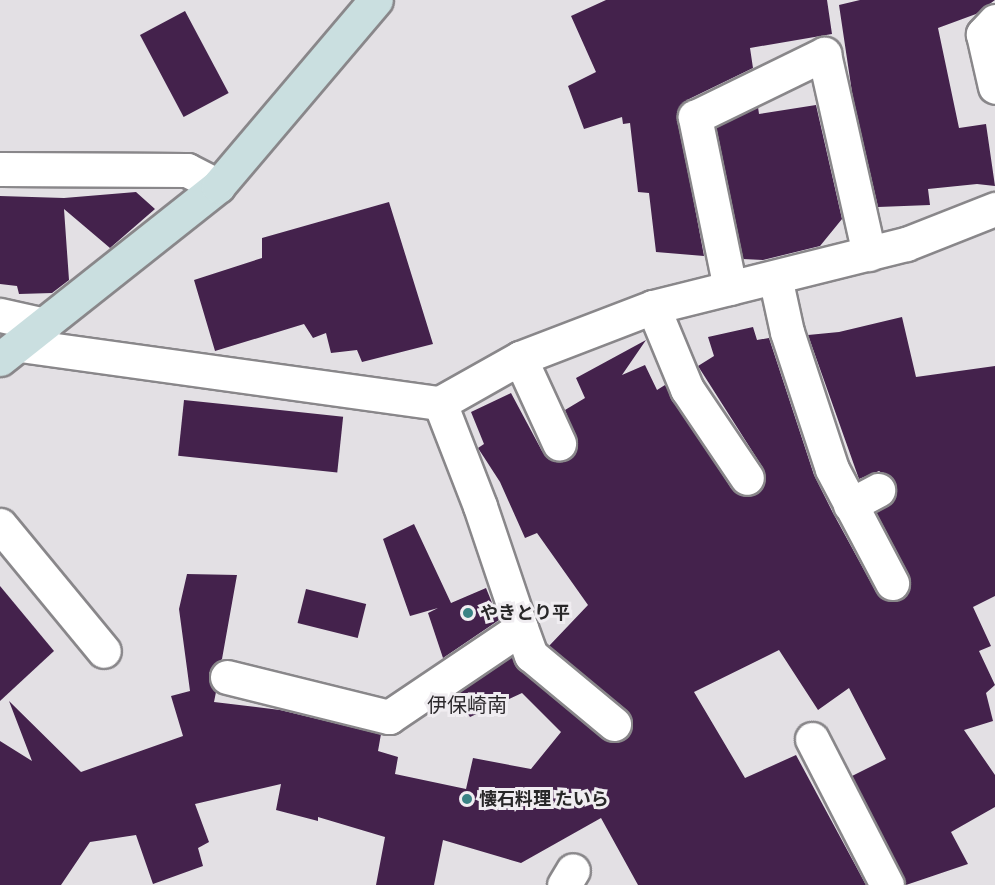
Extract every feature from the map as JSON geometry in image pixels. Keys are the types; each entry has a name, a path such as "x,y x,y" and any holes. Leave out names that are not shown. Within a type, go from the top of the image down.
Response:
{"street":[{"path":"22,343 218,186 376,0"},
{"path":"995,21 983,34 995,87"},
{"path":"730,288 695,117 824,54 869,254"},
{"path":"0,170 187,170 218,186"},
{"path":"0,315 22,343 440,404 520,357 653,307 906,244 995,209"},
{"path":"775,277 787,332 832,469 864,497 892,583"},
{"path":"653,307 687,389 747,478"},
{"path":"520,357 559,443"},
{"path":"440,404 480,506 531,655 614,724"},
{"path":"0,525 104,651"},
{"path":"227,677 389,717 521,628"},
{"path":"812,739 887,885"}],"building":[{"path":"606,0 827,0 832,34 750,48 753,68 687,100 677,112 704,256 656,252 649,193 638,192 630,123 623,124 622,117 584,129 568,86 596,72 571,16"},
{"path":"860,0 995,0 976,14 938,28 959,128 986,124 995,186 977,184 928,189 930,205 878,207 853,99 839,5"},
{"path":"185,11 229,93 184,117 140,35"},
{"path":"816,105 842,219 820,246 763,260 743,259 716,127 758,107 759,114"},
{"path":"136,192 155,209 110,248 64,209 69,280 52,293 19,294 17,286 0,284 0,196 64,198"},
{"path":"389,202 433,344 362,362 357,350 331,353 326,333 313,338 304,324 215,351 194,280 262,258 262,238"},
{"path":"902,317 916,377 995,366 995,596 973,607 991,646 979,651 995,685 986,693 993,721 964,730 995,775 995,807 951,832 968,864 906,885 852,776 886,759 849,688 818,710 779,650 694,692 745,778 796,755 866,885 638,885 601,818 521,863 443,840 434,885 376,885 385,837 318,817 318,821 276,810 281,784 195,804 209,842 198,848 203,866 153,884 136,835 90,842 61,885 0,885 0,741 32,761 9,701 81,772 183,736 171,696 190,691 179,609 187,574 237,575 222,659 209,673 216,692 214,702 280,710 381,734 378,751 398,757 395,774 466,789 473,758 531,769 561,732 522,693 470,717 455,695 512,657 519,669 602,738 611,742 628,736 633,727 626,710 549,646 588,605 537,533 525,538 500,482 478,448 484,444 471,412 511,393 542,451 557,462 566,460 578,444 565,410 585,398 576,378 646,340 622,375 645,365 657,390 665,385 731,488 748,497 764,487 763,468 698,366 714,356 708,337 753,327 757,340 769,338 814,475 833,513 876,592 891,602 901,599 911,584 909,575 876,512 894,499 895,482 879,471 859,479 808,335 839,332"},
{"path":"184,400 343,417 337,472 178,456"},
{"path":"414,524 451,603 486,588 499,620 443,658 428,613 438,608 410,616 383,539"},
{"path":"0,586 54,651 0,701"},
{"path":"306,589 366,604 358,638 298,623"}],"place":[{"name":"やきとり平","path":"468,613"},
{"name":"懐石料理 たいら","path":"467,799"}],"district":[{"name":"伊保崎南","path":"467,705"}]}
